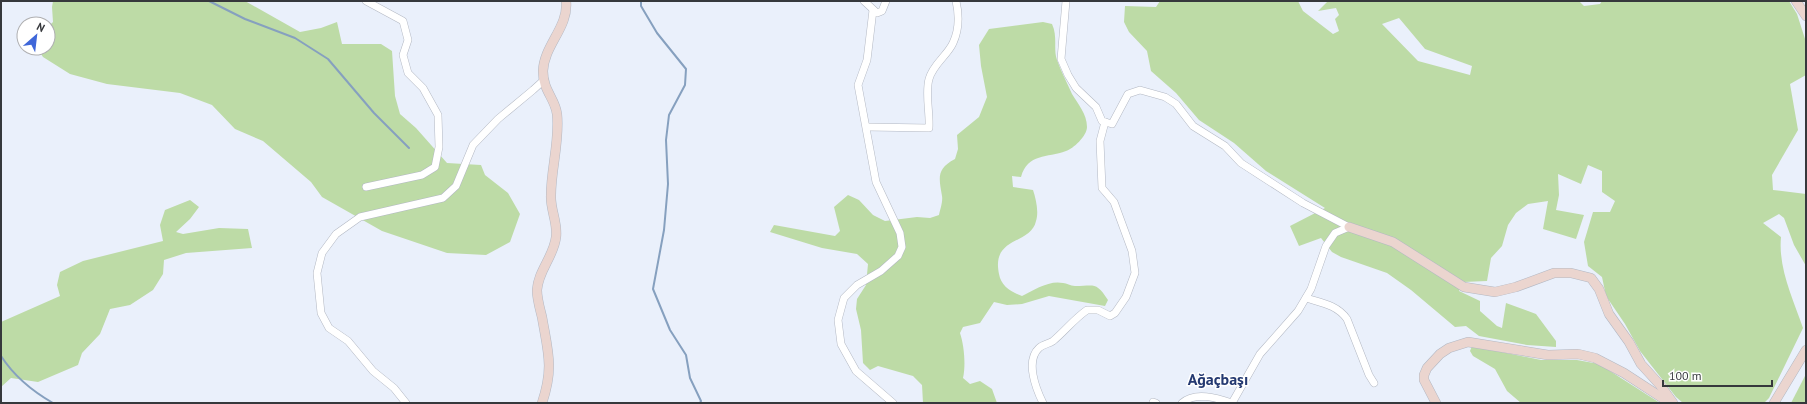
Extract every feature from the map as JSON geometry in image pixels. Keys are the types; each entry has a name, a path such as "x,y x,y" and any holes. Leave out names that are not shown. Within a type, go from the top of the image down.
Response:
{"street":[{"path":"366,1 403,21 408,40 403,55 408,73 423,88 438,115 439,147 435,167 422,175 366,188"},
{"path":"542,403 548,385 550,359 537,292 538,281 553,250 556,236 550,196 556,146 557,113 544,86 543,70 548,50 562,25 567,11 566,1"},
{"path":"864,1 877,14 882,11 886,1"},
{"path":"866,127 929,128 930,114 927,90 930,78 937,63 953,44 957,29 958,13 956,1"},
{"path":"1066,1 1061,59 1076,88 1096,107 1102,121 1112,124 1128,94 1140,90 1165,97 1176,104 1193,126 1225,146 1241,163 1303,203 1349,227 1393,242 1464,287 1495,292 1516,287 1554,273 1571,273 1591,278 1599,289 1609,314 1629,342 1641,364 1660,385 1672,403"},
{"path":"1796,1 1806,16"},
{"path":"873,10 867,60 858,85 876,182 900,233 902,247 898,256 881,271 857,285 844,298 838,320 841,344 856,371 893,403"},
{"path":"406,403 394,388 373,371 348,341 329,328 321,313 317,273 322,253 336,234 360,217 443,198 456,186 473,145 498,119 544,80"},
{"path":"1043,403 1034,379 1033,364 1036,351 1041,346 1052,342 1064,329 1087,310 1098,310 1110,316 1115,313 1126,297 1135,273 1132,251 1114,202 1102,188 1100,141 1105,122"},
{"path":"1182,403 1193,397 1212,397 1232,403 1260,354 1298,311 1306,298 1311,289 1326,246 1336,233 1349,227"},
{"path":"1306,298 1330,305 1341,312 1347,319 1369,375 1374,383"},
{"path":"1436,403 1424,380 1424,375 1440,354 1449,348 1468,342 1548,355 1578,354 1595,358 1624,373 1672,403"},
{"path":"1774,403 1806,350"}],"green space":[{"path":"53,1 245,1 300,32 321,28 337,22 342,44 381,44 392,51 395,96 400,114 416,128 447,163 481,165 485,175 508,193 520,214 510,242 486,255 447,253 382,231 322,197 311,182 263,141 235,129 212,105 180,93 107,84 70,74 42,56 56,56 56,16 53,16"},
{"path":"1160,1 1298,1 1303,11 1333,34 1339,31 1335,19 1339,15 1336,8 1318,11 1328,1 1579,1 1584,6 1600,4 1602,1 1789,1 1797,14 1806,42 1806,75 1790,84 1798,130 1772,175 1773,190 1806,194 1806,266 1794,245 1784,218 1779,214 1763,223 1781,237 1784,272 1803,328 1769,398 1764,403 1683,403 1676,397 1640,351 1625,324 1606,296 1602,277 1588,266 1584,242 1593,212 1610,212 1615,201 1602,192 1602,171 1588,165 1581,184 1558,174 1559,195 1556,210 1584,215 1576,239 1543,229 1548,201 1528,204 1516,213 1508,225 1502,246 1491,258 1487,281 1463,282 1459,291 1480,301 1480,311 1497,326 1502,328 1506,303 1536,314 1556,341 1556,347 1527,345 1479,336 1466,326 1455,327 1411,290 1387,273 1341,257 1332,252 1321,238 1299,246 1290,226 1325,208 1266,171 1234,143 1199,120 1176,93 1151,71 1147,51 1129,32 1124,22 1125,6 1156,7","holes":["1399,18 1425,49 1472,66 1470,75 1418,61 1382,24"]},
{"path":"1043,22 1052,24 1055,34 1055,52 1057,60 1072,94 1084,113 1087,127 1085,134 1079,142 1069,150 1033,160 1024,169 1021,177 1012,176 1013,187 1033,190 1037,206 1037,217 1033,229 1006,247 1001,253 998,262 999,274 1002,282 1007,288 1022,296 1047,284 1058,282 1073,286 1091,285 1097,287 1108,300 1105,306 1049,296 1022,304 1007,305 994,302 980,323 963,327 960,333 964,355 963,378 970,384 980,381 992,389 997,403 923,403 922,385 913,376 878,366 870,370 863,363 861,330 856,309 857,299 866,285 868,264 857,254 822,248 770,232 774,225 835,236 840,231 834,207 848,195 859,200 873,215 885,221 917,217 930,218 939,215 942,201 940,174 945,166 955,159 958,149 957,135 979,117 987,97 981,66 979,45 989,29"},
{"path":"190,200 199,207 190,219 176,232 183,234 219,228 248,229 252,248 186,253 164,260 163,274 153,290 130,305 110,309 100,334 82,353 78,365 38,382 11,378 1,387 1,322 60,296 57,285 60,272 83,261 163,241 160,225 165,210"},
{"path":"1472,346 1541,360 1577,360 1599,364 1660,403 1521,403 1507,391 1495,369 1473,356 1470,351"},
{"path":"1806,374 1806,403 1791,403"}],"waterway":[{"path":"209,1 245,19 295,38 328,59 374,113 409,148"},
{"path":"641,1 641,6 657,33 686,69 685,85 669,115 666,140 668,184 664,230 653,289 670,330 686,355 690,378 701,401 700,403"},
{"path":"1,356 24,382 53,403"}],"district":[{"name":"Ağaçbaşı","path":"1218,379"}]}
